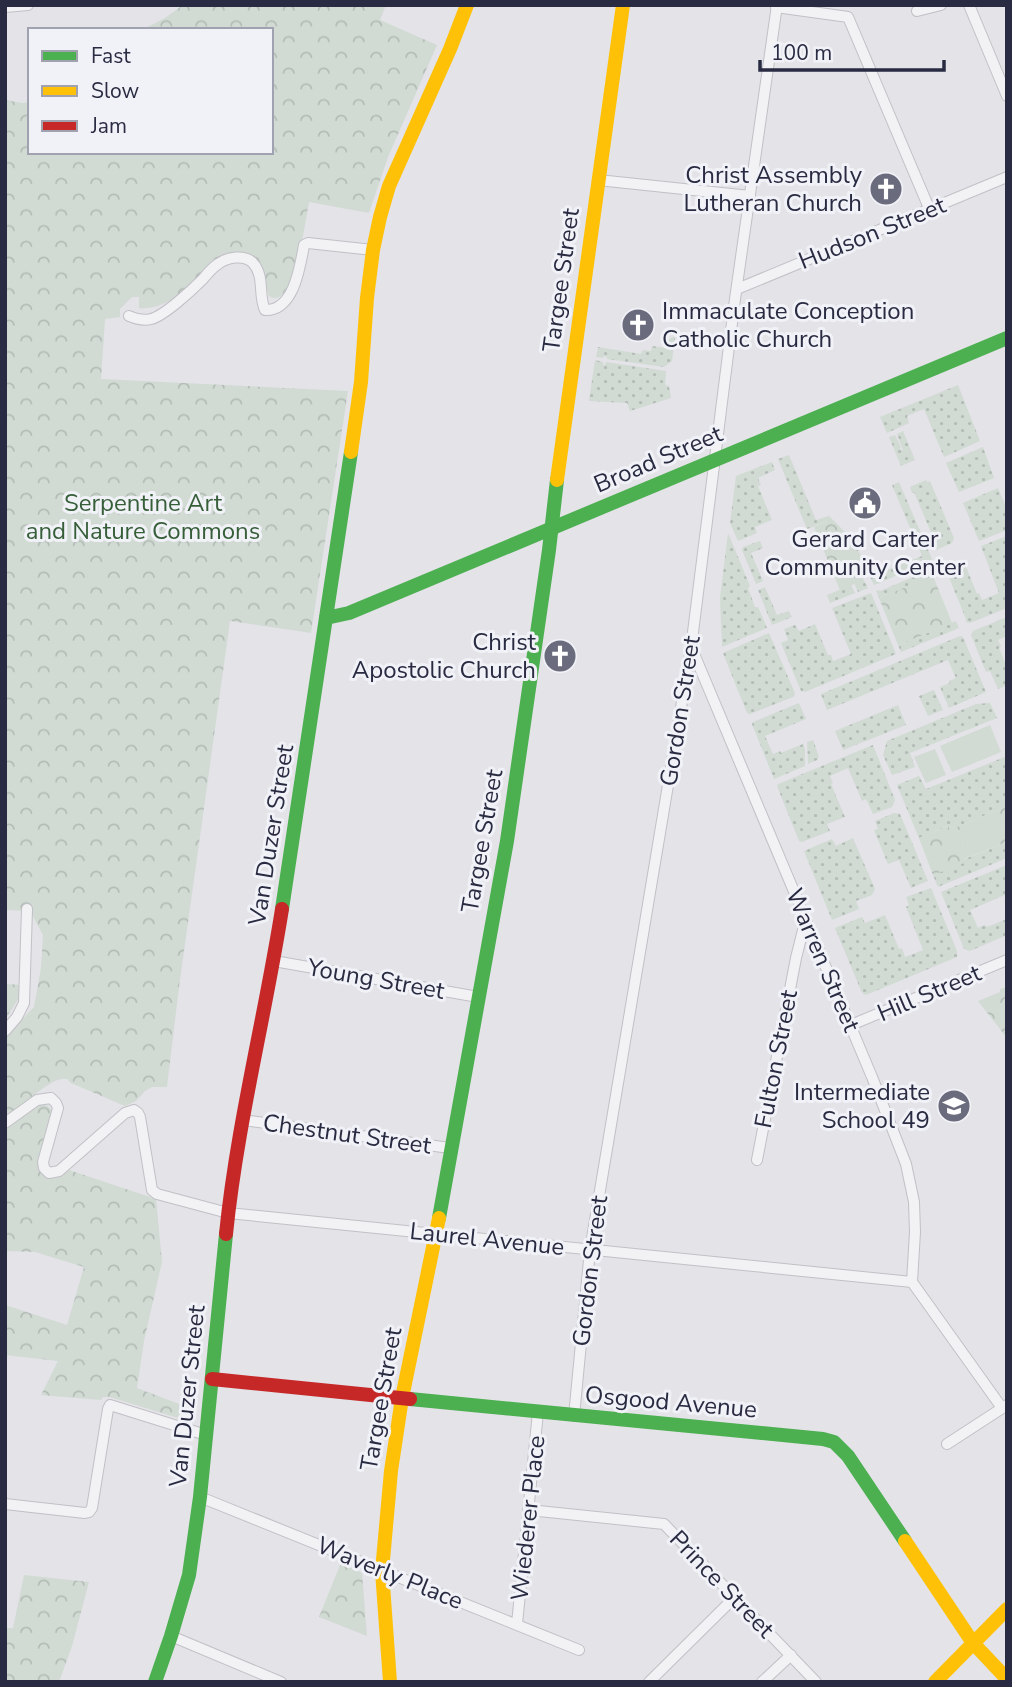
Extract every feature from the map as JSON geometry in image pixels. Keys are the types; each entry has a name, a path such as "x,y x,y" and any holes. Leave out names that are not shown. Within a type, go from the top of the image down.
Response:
{"main road":[{"name":"Van Duzer Street","path":"155,1682 189,1575 200,1497 228,1213 274,961 310,731 361,382 373,250 389,186 467,5"},
{"name":"Targee Street","path":"390,1682 382,1571 391,1471 402,1398 436,1233 513,800 623,5"},
{"name":"Broad Street","path":"326,618 344,615 1007,338"},
{"name":"Osgood Avenue","path":"212,1379 823,1438 834,1442 848,1456 973,1643 1007,1679"},
{"path":"935,1682 1007,1609"}],"street":[{"path":"5,7 28,5"},
{"path":"917,11 942,5"},
{"path":"969,5 1007,96"},
{"path":"776,6 848,17 929,208"},
{"name":"Gordon Street","path":"574,1416 590,1250 691,648 776,6"},
{"path":"996,70 1007,64"},
{"name":"Hudson Street","path":"737,289 1007,177"},
{"path":"598,180 750,196"},
{"path":"129,316 143,320 161,315 220,262 240,256 251,260 257,269 263,307 265,310 273,310 281,307 291,291 298,276 304,245 308,243 373,250"},
{"name":"Warren Street","path":"691,648 851,1025 906,1164 915,1212 912,1282"},
{"path":"5,1031 24,1003 27,909"},
{"name":"Fulton Street","path":"757,1160 806,918"},
{"name":"Hill Street","path":"851,1025 1007,960"},
{"name":"Young Street","path":"274,961 478,997"},
{"name":"Laurel Avenue","path":"5,1124 37,1100 51,1098 56,1102 58,1108 43,1162 48,1173 54,1173 125,1113 134,1110 140,1117 152,1190 157,1194 228,1213 912,1282"},
{"name":"Chestnut Street","path":"243,1120 450,1148"},
{"path":"912,1282 1004,1406 947,1444"},
{"path":"5,1504 85,1513 89,1511 92,1508 110,1405 206,1435"},
{"name":"Wiederer Place","path":"517,1624 538,1412"},
{"name":"Waverly Place","path":"200,1497 579,1650"},
{"name":"Prince Street","path":"529,1510 664,1524 816,1682"},
{"path":"649,1682 735,1597"},
{"path":"171,1636 281,1682"},
{"path":"762,1682 791,1656"}],"green space":[{"name":"Serpentine Art and Nature Commons","path":"183,5 386,5 380,20 437,45 388,157 369,213 309,202 302,243 292,278 278,297 269,296 256,260 248,254 231,253 215,259 190,285 163,304 139,308 139,297 132,297 120,309 120,317 105,319 101,379 348,391 311,633 230,621 167,1087 152,1087 136,1101 125,1106 62,1079 41,1090 5,1119 5,1037 34,1007 41,968 43,935 30,911 5,910 5,100 28,102 28,154 273,154 273,28 146,28"},
{"path":"673,337 672,361 664,367 607,359 604,356 596,357 598,347 641,354 643,350 651,351 652,346 666,348 667,341"},
{"path":"595,360 603,362 603,365 606,362 666,371 665,385 669,386 671,398 630,411 627,403 589,401"},
{"path":"958,385 980,441 944,457 924,409 907,416 909,423 887,433 880,417"},
{"path":"903,431 915,460 901,466 889,437 895,435 903,450 897,434"},
{"path":"983,447 994,478 959,492 946,463"},
{"path":"789,455 816,520 829,516 853,540 862,558 863,579 868,588 858,592 854,583 862,580 857,553 830,520 807,529 778,459"},
{"path":"772,462 775,470 758,478 761,485 758,486 772,520 755,527 757,533 738,541 730,523 736,476"},
{"path":"926,480 930,481 954,538 952,543 936,550 936,544 910,487"},
{"path":"899,482 932,559 874,585 870,577 922,556 892,485"},
{"path":"998,488 1007,510 1007,530 979,541 963,503"},
{"path":"830,520 854,546 860,561 862,581 840,590 814,527"},
{"path":"728,533 750,586 748,588 755,607 758,607 767,628 722,647 720,598"},
{"path":"1007,536 1007,608 970,623 966,622 944,571 964,562 982,600 999,593 981,546"},
{"path":"760,541 763,548 751,553 763,581 756,584 742,550 743,547"},
{"path":"933,567 937,575 879,598 876,591"},
{"path":"933,576 952,623 898,645 879,598"},
{"path":"851,585 855,593 830,603 827,595"},
{"path":"765,587 777,615 789,611 792,617 772,625 758,590"},
{"path":"871,593 896,654 805,692 801,691 781,643 788,640 784,629 795,625 799,631 815,624 833,661 851,654 832,608"},
{"path":"1007,617 1007,636 998,640 1007,667 1007,685 998,689 990,671 986,672 971,635 973,631"},
{"path":"956,621 959,628 901,652 898,645"},
{"path":"769,633 795,693 793,697 750,714 747,713 723,653"},
{"path":"963,637 986,692 949,708 940,687 956,678 948,660 827,710 821,694"},
{"path":"934,690 943,710 928,716 919,696"},
{"path":"799,703 806,719 765,736 773,754 803,744 805,766 774,779 752,724"},
{"path":"990,703 997,718 910,753 915,767 892,775 883,755 887,741 976,704"},
{"path":"898,705 906,725 843,750 835,731"},
{"path":"990,725 1001,752 952,772 940,746"},
{"path":"813,740 819,757 808,764 807,742"},
{"path":"873,745 895,800 892,807 873,814 866,799 862,801 848,768 830,776 845,817 827,824 830,831 799,841 778,784"},
{"path":"935,749 946,775 926,783 914,757"},
{"path":"1007,756 1007,806 950,830 948,826 919,838 897,785 919,776 926,789"},
{"path":"1007,806 1007,842 963,859 964,863 933,875 919,838 948,826 950,830"},
{"path":"894,813 900,814 928,881 911,888 899,860 888,864 874,830 878,829 875,821"},
{"path":"1000,816 1007,835 968,851 960,832"},
{"path":"853,838 875,889 872,895 856,901 859,909 832,920 804,851 832,839 836,846"},
{"path":"1007,842 1007,858 938,887 933,875"},
{"path":"1007,865 1007,894 970,910 978,928 1007,919 1007,935 970,951 964,949 941,892"},
{"path":"931,888 957,951 957,957 866,995 862,993 835,928 862,917 865,923 885,915 905,957 923,950 906,907 909,905 906,897"},
{"path":"5,984 22,985 19,998 5,1020"},
{"path":"1007,987 1007,1038 978,1001"},
{"path":"40,1104 48,1106 52,1111 46,1177 54,1178 69,1170 156,1199 162,1262 144,1341 137,1388 195,1410 191,1422 110,1397 103,1397 101,1400 41,1395 58,1361 5,1355 5,1305 67,1325 84,1267 35,1252 5,1251 5,1128"},
{"path":"340,1565 362,1573 367,1636 319,1617"},
{"path":"24,1575 89,1582 72,1646 59,1682 5,1682 5,1628 13,1628"}],"traffic: fast":[{"path":"326,618 349,613 1007,338"},
{"path":"282,909 351,452"},
{"path":"439,1218 507,841 557,480"},
{"path":"155,1682 189,1575 200,1497 226,1234"},
{"path":"410,1399 834,1442 848,1456 905,1541"}],"traffic: slow":[{"path":"351,452 361,382 367,298 380,217 389,186 467,5"},
{"path":"557,480 623,5"},
{"path":"390,1682 382,1571 391,1471 402,1398 439,1218"},
{"path":"905,1541 973,1643 1007,1679"},
{"path":"935,1682 1007,1609"}],"traffic: jam":[{"path":"226,1234 237,1152 282,909"},
{"path":"212,1379 410,1399"}],"place":[{"name":"Christ Assembly Lutheran Church","path":"886,189"},
{"name":"Immaculate Conception Catholic Church","path":"638,325"},
{"name":"Gerard Carter Community Center","path":"865,503"},
{"name":"Christ Apostolic Church","path":"560,656"},
{"name":"Intermediate School 49","path":"954,1106"}]}
